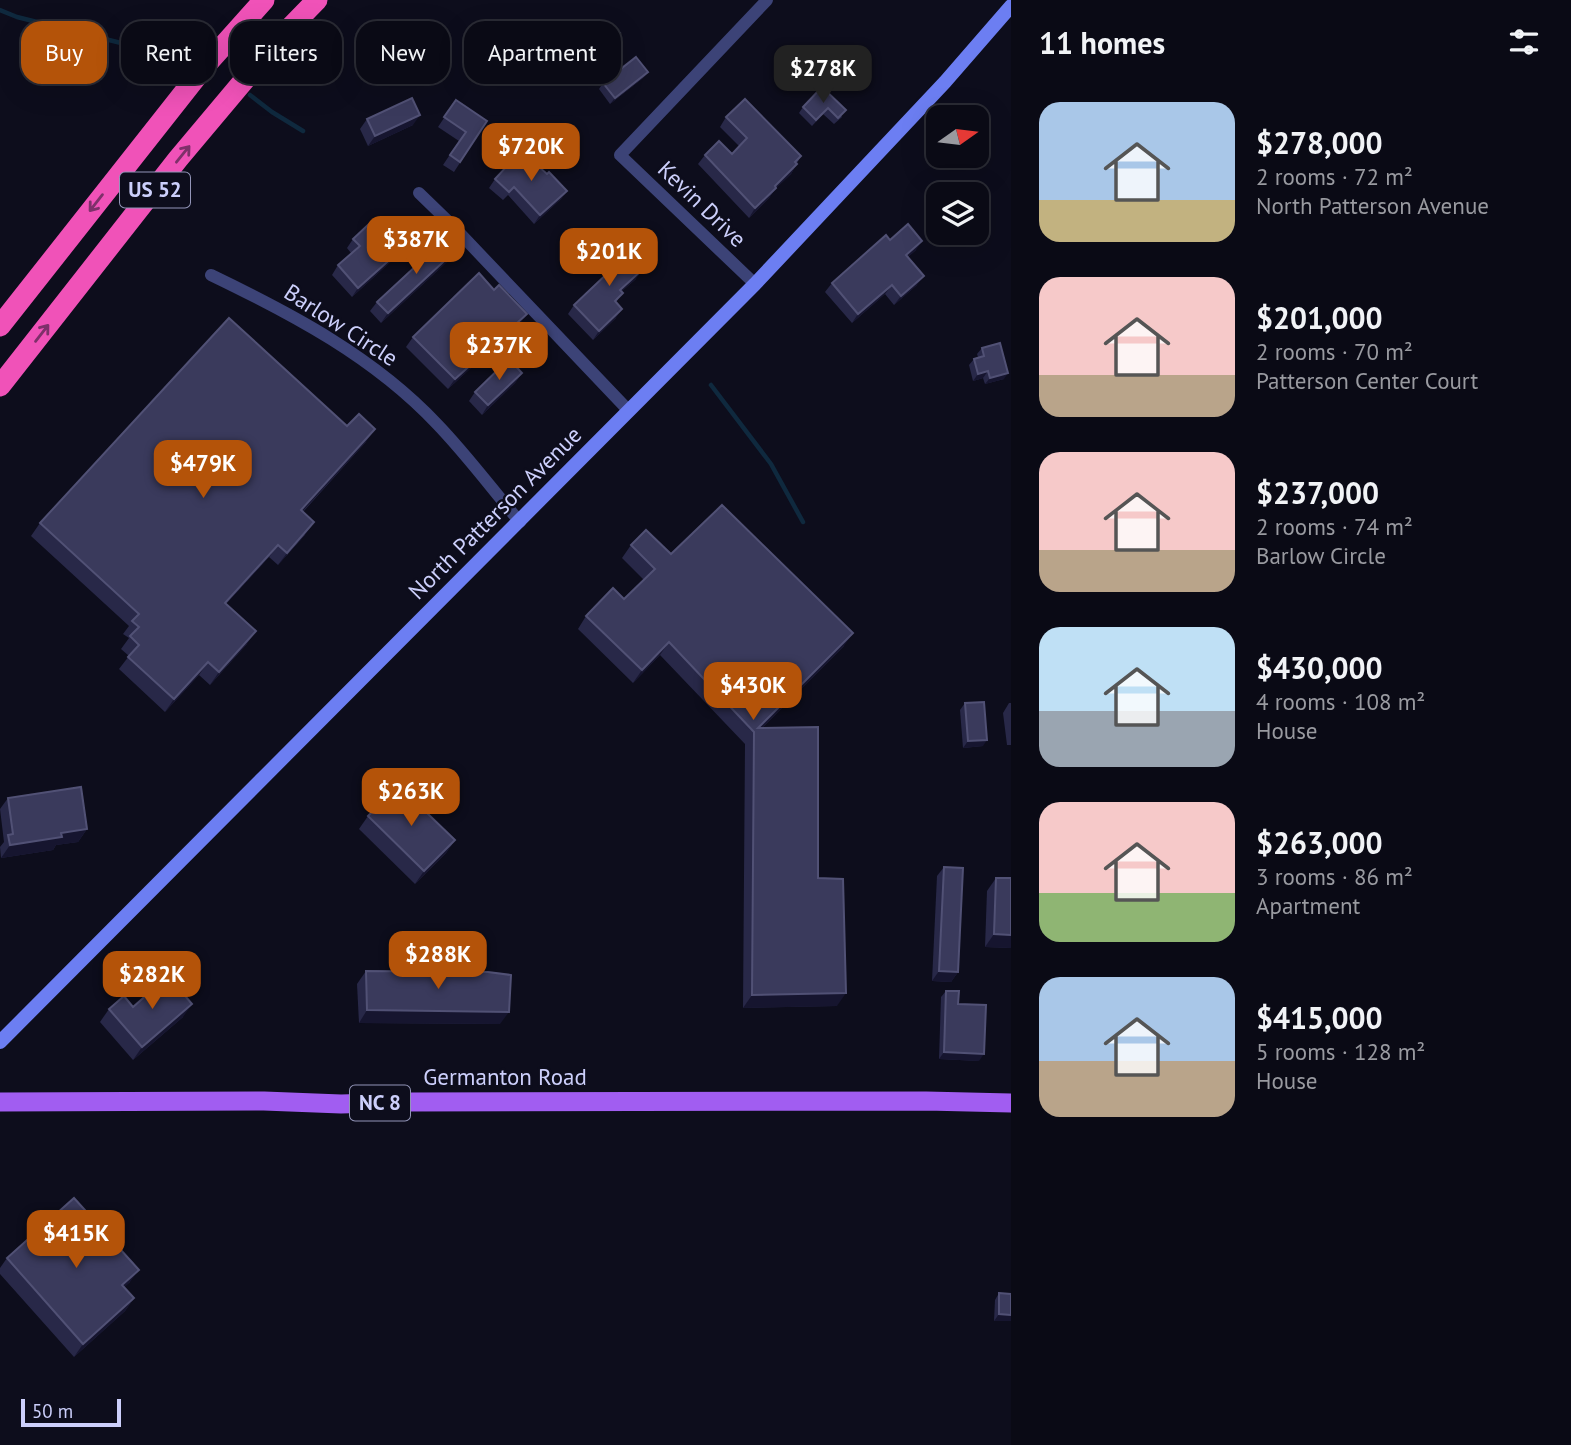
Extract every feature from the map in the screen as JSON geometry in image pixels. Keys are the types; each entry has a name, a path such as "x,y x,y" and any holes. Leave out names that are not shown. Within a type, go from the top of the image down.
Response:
{"highway":[{"name":"US 52","path":"0,326 205,66 264,0"},
{"name":"US 52","path":"0,386 178,159 278,40 317,0"},
{"path":"0,400 17,364"}],"main road":[{"name":"North Patterson Avenue","path":"0,1042 755,284 945,82 1011,6"},
{"name":"Germanton Road","path":"0,1101 264,1101 341,1104 926,1101 1011,1103"}],"street":[{"path":"750,0 753,14"},
{"path":"753,14 767,0"},
{"name":"Kevin Drive","path":"753,14 620,155 755,284"},
{"path":"419,193 629,411"},
{"name":"Barlow Circle","path":"211,275 291,315 383,374 437,423 520,522"}],"building":[{"path":"636,57 648,72 615,98 604,84 621,84 621,69"},
{"path":"822,87 846,110 838,118 828,108 816,120 803,107"},
{"path":"412,98 420,115 375,136 367,119"},
{"path":"745,99 801,156 776,188 755,208 705,155 719,141 732,154 747,138 726,117"},
{"path":"456,100 487,121 460,162 450,155 466,132 444,117"},
{"path":"521,151 547,174 549,172 567,191 540,215 514,187 509,192 495,179"},
{"path":"382,222 404,247 358,288 338,265 360,246 353,239 369,224 374,230"},
{"path":"908,224 922,241 906,255 924,276 901,296 892,285 858,314 832,283 886,235 890,240"},
{"path":"445,239 455,251 388,313 377,302"},
{"path":"616,242 642,270 620,290 623,293 615,301 622,309 599,331 574,305 613,268 602,255"},
{"path":"479,273 494,290 499,285 527,314 455,379 413,337"},
{"path":"229,318 347,426 359,414 375,429 301,510 314,522 287,553 278,545 225,603 256,631 219,672 208,662 174,699 128,657 139,645 130,636 139,627 132,621 139,614 40,523"},
{"path":"1000,343 1008,373 990,378 988,371 978,374 974,359 984,356 982,348"},
{"path":"509,359 522,373 488,405 475,392"},
{"path":"722,505 853,633 758,728 818,727 818,878 843,879 846,993 752,995 754,732 669,642 642,670 586,616 613,588 624,599 655,569 631,545 646,530 671,554"},
{"path":"984,702 987,740 968,741 965,703"},
{"path":"398,785 455,840 424,871 368,816"},
{"path":"81,787 87,829 61,833 62,837 10,845 8,835 13,834 8,798"},
{"path":"944,867 963,868 958,972 939,971"},
{"path":"996,878 1011,878 1011,935 994,934"},
{"path":"366,971 488,972 511,975 509,1012 367,1010"},
{"path":"168,976 192,1004 142,1047 109,1009 124,996 133,1007"},
{"path":"946,991 959,991 958,1004 986,1005 984,1054 944,1052"},
{"path":"74,1198 139,1270 122,1285 134,1298 83,1344 7,1258"},
{"path":"999,1293 1011,1294 1011,1315 999,1314"}],"waterway":[{"path":"0,10 17,17 121,43"},
{"path":"250,95 303,131"},
{"path":"711,385 771,464 803,522"}]}
